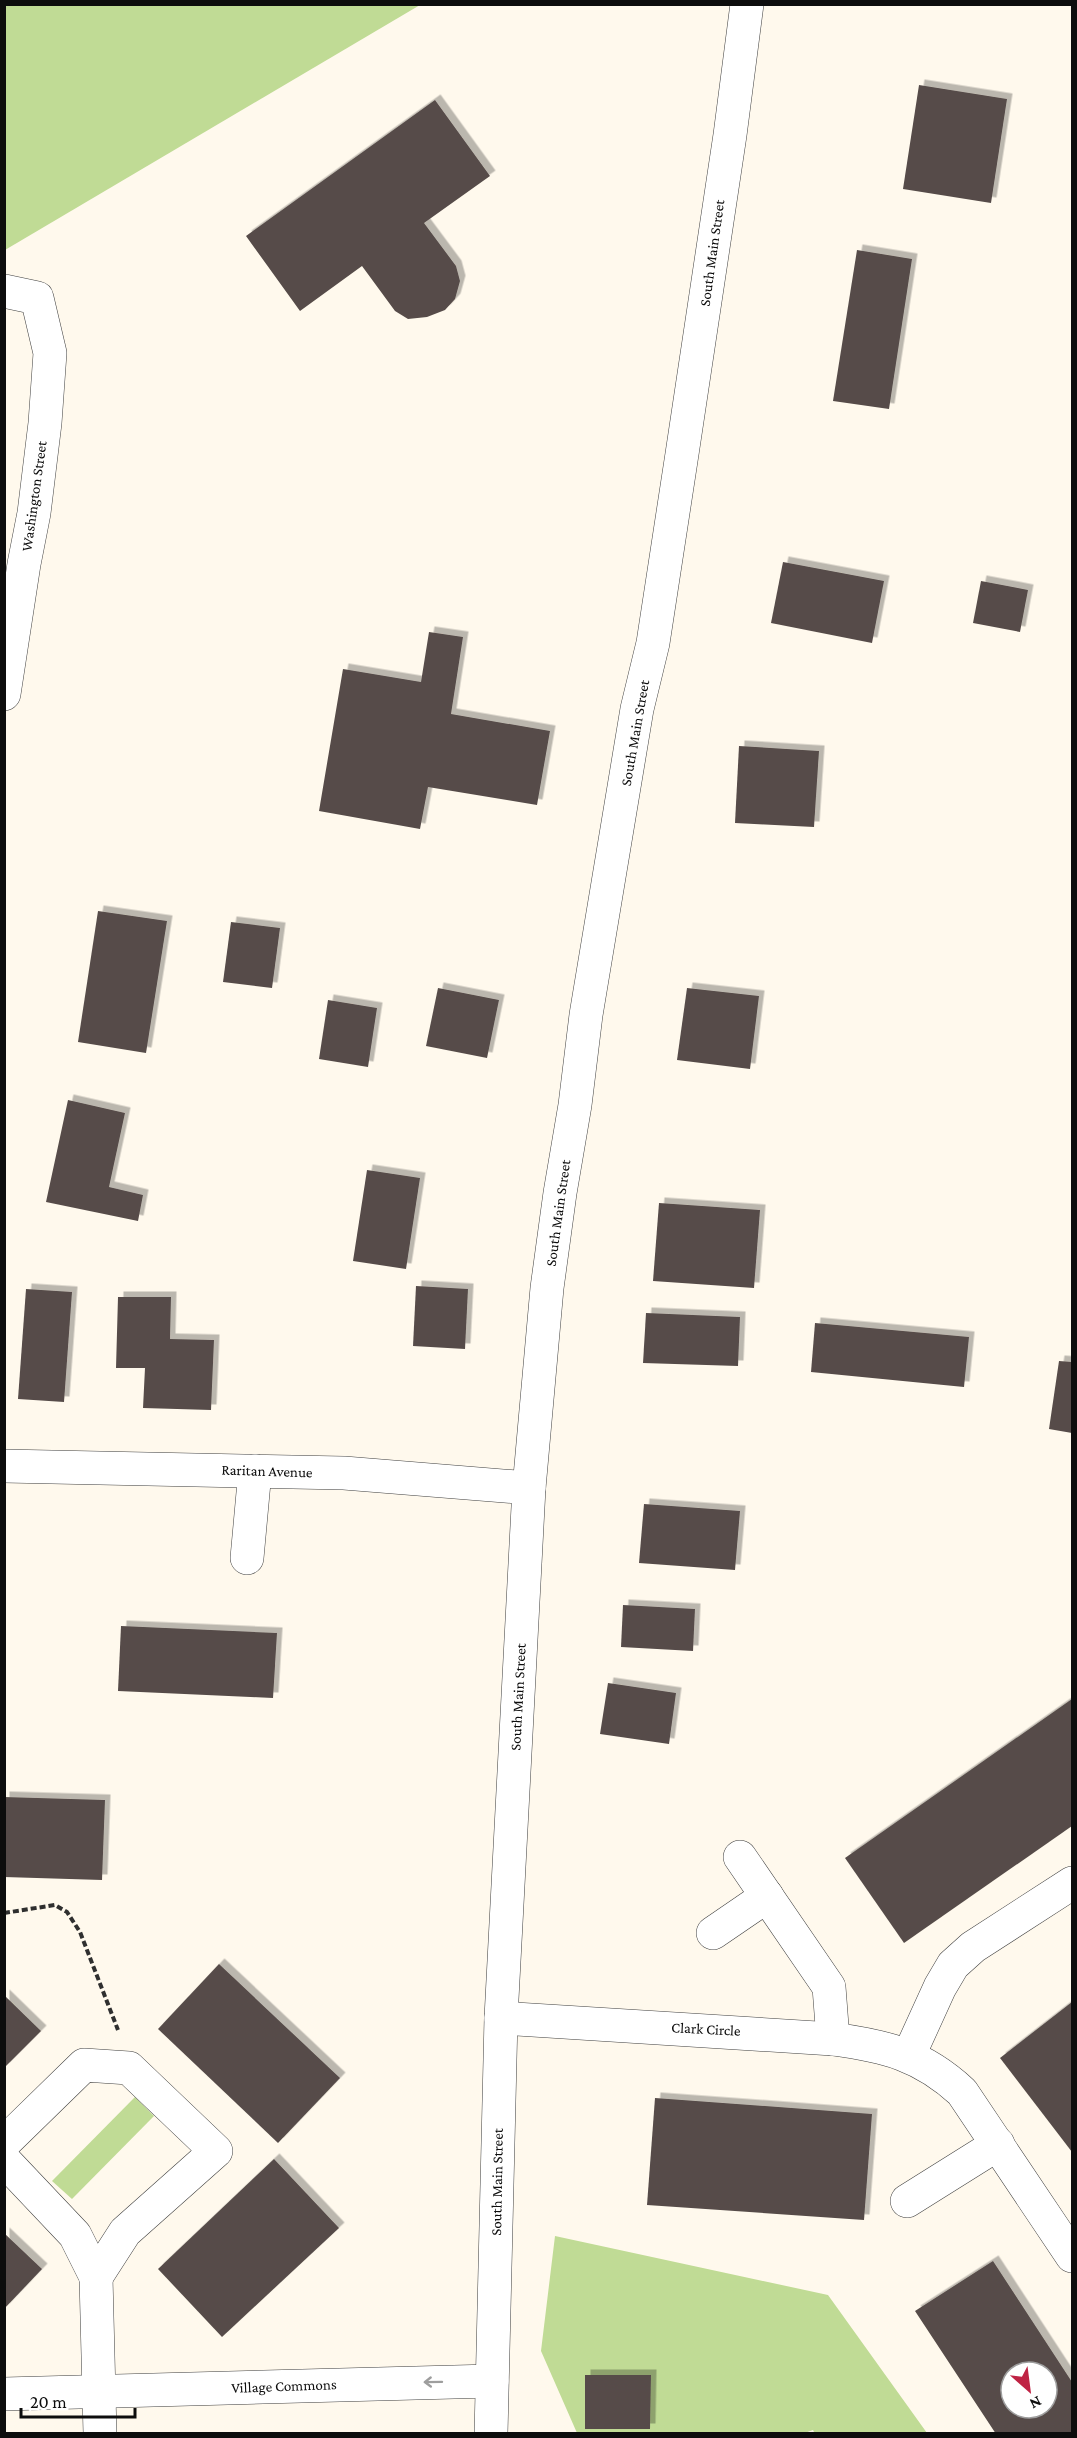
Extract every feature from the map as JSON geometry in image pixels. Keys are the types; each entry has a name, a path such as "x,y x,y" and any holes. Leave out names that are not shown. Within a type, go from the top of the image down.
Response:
{"street":[{"name":"South Main Street","path":"491,2433 501,2018 529,1488 547,1288 575,1105 586,1015 637,709 652,643 711,264 747,4"},
{"name":"Washington Street","path":"4,291 37,298 50,353 45,423 34,513 4,694"},
{"name":"Raritan Avenue","path":"4,1466 344,1473 529,1488"},
{"path":"247,1558 255,1472"},
{"path":"740,1857 829,1987 833,2038"},
{"path":"909,2055 940,1987 953,1965 973,1947 1072,1883"},
{"path":"713,1933 767,1896"},
{"name":"Clark Circle","path":"501,2018 833,2038 869,2044 909,2055 946,2077 962,2092 1072,2256"},
{"path":"4,2144 84,2065 129,2068 216,2151 124,2232 96,2277"},
{"path":"907,2201 998,2144"},
{"path":"4,2160 75,2235 96,2277 100,2433"},
{"name":"Village Commons","path":"4,2394 492,2381"}],"path":[{"path":"4,1913 55,1905 67,1912 80,1932 122,2040 129,2068"}],"green space":[{"path":"5,4 420,4 420,5 5,250"},
{"path":"135,2097 154,2116 72,2199 52,2181"},
{"path":"555,2236 828,2295 927,2433 815,2434 813,2430 802,2434 577,2433 541,2351"}],"building":[{"path":"919,85 1007,99 991,203 903,189"},
{"path":"435,100 490,176 424,223 456,266 460,281 455,299 445,310 427,317 408,319 395,311 362,266 300,311 246,236"},
{"path":"857,250 912,259 889,409 833,401"},
{"path":"783,562 884,581 872,643 771,623"},
{"path":"981,581 1028,590 1020,632 973,623"},
{"path":"429,632 463,637 451,714 550,731 537,805 428,787 420,829 319,811 343,669 421,682"},
{"path":"739,746 819,751 814,827 735,823"},
{"path":"98,911 167,921 146,1053 78,1042"},
{"path":"231,922 280,928 272,988 223,982"},
{"path":"438,988 499,1000 487,1058 426,1046"},
{"path":"687,988 759,996 750,1069 677,1060"},
{"path":"328,1000 377,1008 368,1067 319,1059"},
{"path":"68,1100 125,1113 109,1187 143,1195 138,1221 46,1202"},
{"path":"367,1170 420,1178 406,1269 353,1261"},
{"path":"659,1203 760,1210 754,1288 653,1281"},
{"path":"416,1286 468,1289 465,1349 413,1346"},
{"path":"26,1289 72,1292 64,1402 18,1399"},
{"path":"118,1297 171,1297 170,1339 214,1340 211,1410 143,1408 145,1368 116,1368"},
{"path":"646,1313 740,1317 738,1366 643,1363"},
{"path":"815,1323 969,1337 964,1387 811,1372"},
{"path":"1059,1361 1072,1362 1072,1433 1049,1429"},
{"path":"644,1504 740,1511 735,1570 639,1563"},
{"path":"623,1605 695,1609 693,1651 621,1647"},
{"path":"121,1626 277,1633 273,1698 118,1691"},
{"path":"608,1683 676,1693 669,1744 600,1734"},
{"path":"1072,1699 1072,1826 904,1943 845,1858"},
{"path":"4,1797 105,1800 102,1880 4,1877"},
{"path":"219,1964 340,2078 278,2143 158,2029"},
{"path":"4,1995 41,2031 4,2068"},
{"path":"1072,2002 1072,2152 1000,2058"},
{"path":"655,2098 872,2114 864,2220 647,2205"},
{"path":"274,2159 339,2228 222,2337 158,2269"},
{"path":"4,2233 42,2269 4,2309"},
{"path":"993,2261 1058,2360 999,2360 999,2420 1059,2420 1059,2362 1072,2382 1072,2434 996,2434 915,2311"},
{"path":"585,2375 651,2375 650,2429 585,2429"}]}
